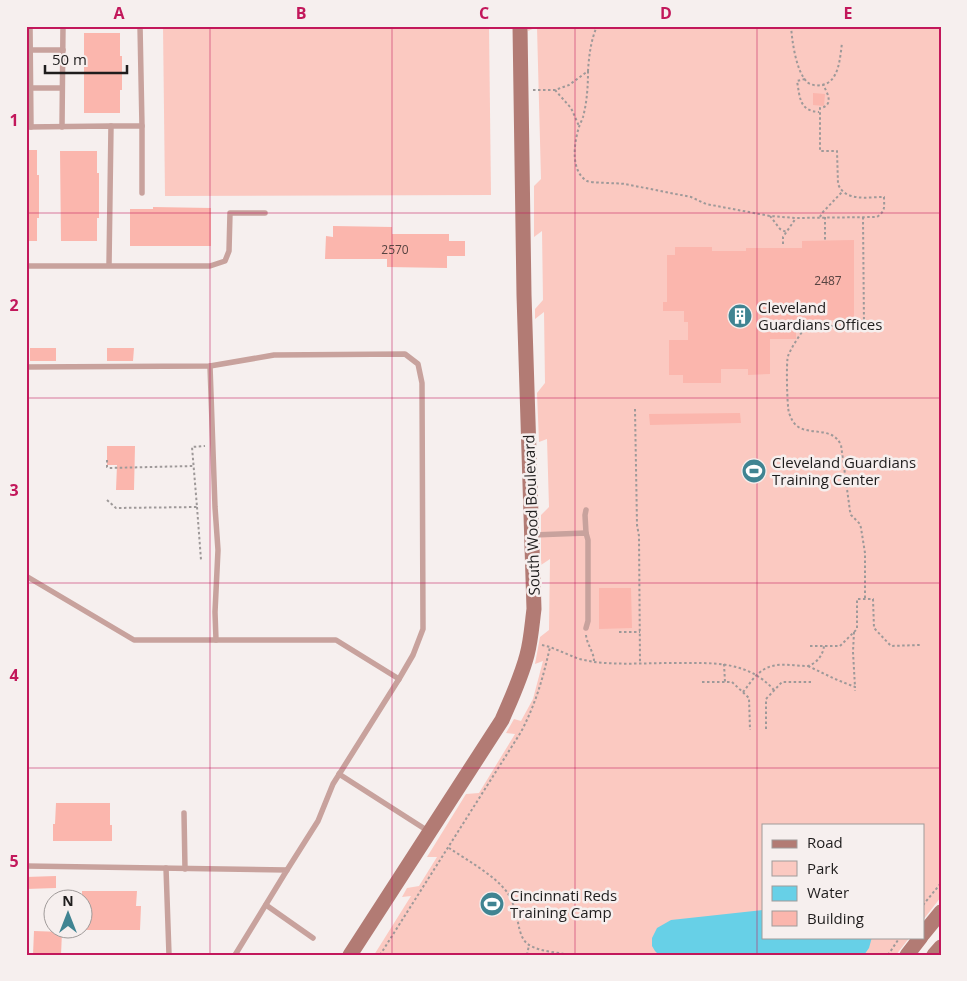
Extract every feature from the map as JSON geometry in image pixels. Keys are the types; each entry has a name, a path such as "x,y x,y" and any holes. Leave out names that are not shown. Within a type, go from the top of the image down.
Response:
{"street":[{"name":"South Wood Boulevard","path":"350,955 502,720 516,688 530,642 534,609 524,295 520,26"},
{"path":"924,933 941,912"},
{"path":"907,955 920,938"},
{"path":"934,955 941,946"}],"lane":[{"path":"30,26 31,88 29,127 142,126"},
{"path":"62,126 63,26"},
{"path":"140,26 142,193"},
{"path":"31,50 63,50"},
{"path":"31,88 62,88"},
{"path":"109,265 110,126"},
{"path":"26,266 210,266 225,261 229,251 230,213 265,214"},
{"path":"26,367 210,366 274,355 404,354 418,364 422,383 424,629 413,655 399,679 333,784 318,821 235,955"},
{"path":"210,366 218,550 215,612 216,640"},
{"path":"586,510 586,533 588,540 588,621 586,628"},
{"path":"531,535 586,533"},
{"path":"26,576 134,640 336,640 399,679"},
{"path":"339,774 430,832"},
{"path":"184,812 185,869"},
{"path":"26,866 287,870"},
{"path":"166,868 169,955"},
{"path":"266,905 313,938"}],"path":[{"path":"597,26 590,52 583,119 579,126 574,152 578,171 587,181 592,183 625,184 691,197 706,204 770,216 796,218 877,217 882,213 884,197 846,195 840,189 837,180 837,151 820,151 820,108 824,108 829,99 823,85"},
{"path":"791,26 796,58 809,84 823,85 833,79 842,43"},
{"path":"520,90 554,90 570,85 588,70"},
{"path":"805,79 797,81 803,106 812,112 820,112"},
{"path":"554,90 571,108 579,126"},
{"path":"820,218 822,213 842,192"},
{"path":"770,216 780,229 786,232"},
{"path":"863,217 864,326 806,326 788,356 788,408 797,426 831,434 841,445 851,515 862,528 865,553 865,600"},
{"path":"783,244 783,237 796,218"},
{"path":"825,218 825,241"},
{"path":"635,409 636,525 640,536 640,663"},
{"path":"201,560 192,447 212,446"},
{"path":"107,460 107,467 109,468 193,466"},
{"path":"106,500 116,508 197,507"},
{"path":"810,646 840,646 857,629 857,599 874,600 874,628 891,646 920,645"},
{"path":"586,628 587,643 594,654 594,662"},
{"path":"619,632 640,632"},
{"path":"854,632 855,691"},
{"path":"530,642 550,647 572,657 594,662 724,664 748,670 766,680 774,690"},
{"path":"808,666 818,661 824,646"},
{"path":"380,955 521,732 541,686 550,647"},
{"path":"724,664 725,682"},
{"path":"742,692 764,668 774,665 808,666 855,687"},
{"path":"702,682 732,682 749,698 750,730"},
{"path":"766,729 766,699 774,690 782,682 811,682"},
{"path":"448,847 499,883 506,891 516,909 520,930 528,945 569,955"},
{"path":"924,904 941,883"},
{"path":"888,955 899,938"},
{"path":"527,955 528,945"}],"green space":[{"path":"163,26 489,26 491,195 165,196"},
{"name":"Cleveland Guardians Training Center","path":"528,26 941,26 941,897 924,919 924,824 762,824 762,938 909,938 896,955 374,955 411,896 402,897 407,888 419,886 437,857 427,857 466,794 479,793 515,734 506,733 514,719 521,721 533,699 543,661 535,664 540,637 549,630 550,559 541,565 541,515 549,507 547,439 539,442 537,393 545,383 544,312 535,319 535,309 543,300 542,231 534,237 534,186 541,179 537,27 528,31"}],"water":[{"path":"762,910 762,938 872,938 869,948 864,955 659,955 652,946 652,938 657,928 671,920"}],"building":[{"path":"84,33 120,33 122,90 120,90 120,113 84,113"},
{"path":"813,93 825,94 824,106 813,105"},
{"path":"26,150 37,150 39,218 37,218 37,241 26,241"},
{"path":"60,151 97,151 99,218 97,218 97,241 61,241"},
{"path":"153,207 211,208 211,246 130,246 130,209 153,209"},
{"path":"333,226 392,227 392,234 449,234 449,241 465,241 465,256 447,256 447,268 387,267 387,259 325,259 326,236 333,237"},
{"name":"Cleveland Guardians Offices","path":"854,240 854,320 796,320 796,339 770,339 770,374 748,375 748,369 721,369 721,383 683,383 683,375 669,375 669,340 688,340 688,322 684,322 684,311 663,311 663,302 667,302 667,255 675,255 675,247 712,247 712,251 746,251 746,248 802,248 802,241"},
{"path":"30,348 56,348 56,361 30,361"},
{"path":"107,348 134,348 133,361 107,361"},
{"path":"740,413 741,423 650,425 649,414"},
{"path":"107,446 135,446 134,490 116,490 117,465 107,465"},
{"path":"599,588 631,588 632,628 599,629"},
{"path":"56,803 110,803 112,841 53,841"},
{"path":"56,876 56,888 26,889 26,877"},
{"path":"92,891 137,891 136,906 141,906 140,930 92,930"},
{"path":"34,931 42,931 42,938 62,938 61,955 33,955"}],"place":[{"name":"Cleveland Guardians Offices","path":"740,316"},
{"name":"Cleveland Guardians Training Center","path":"754,471"},
{"name":"Cincinnati Reds Training Camp","path":"492,904"}]}
